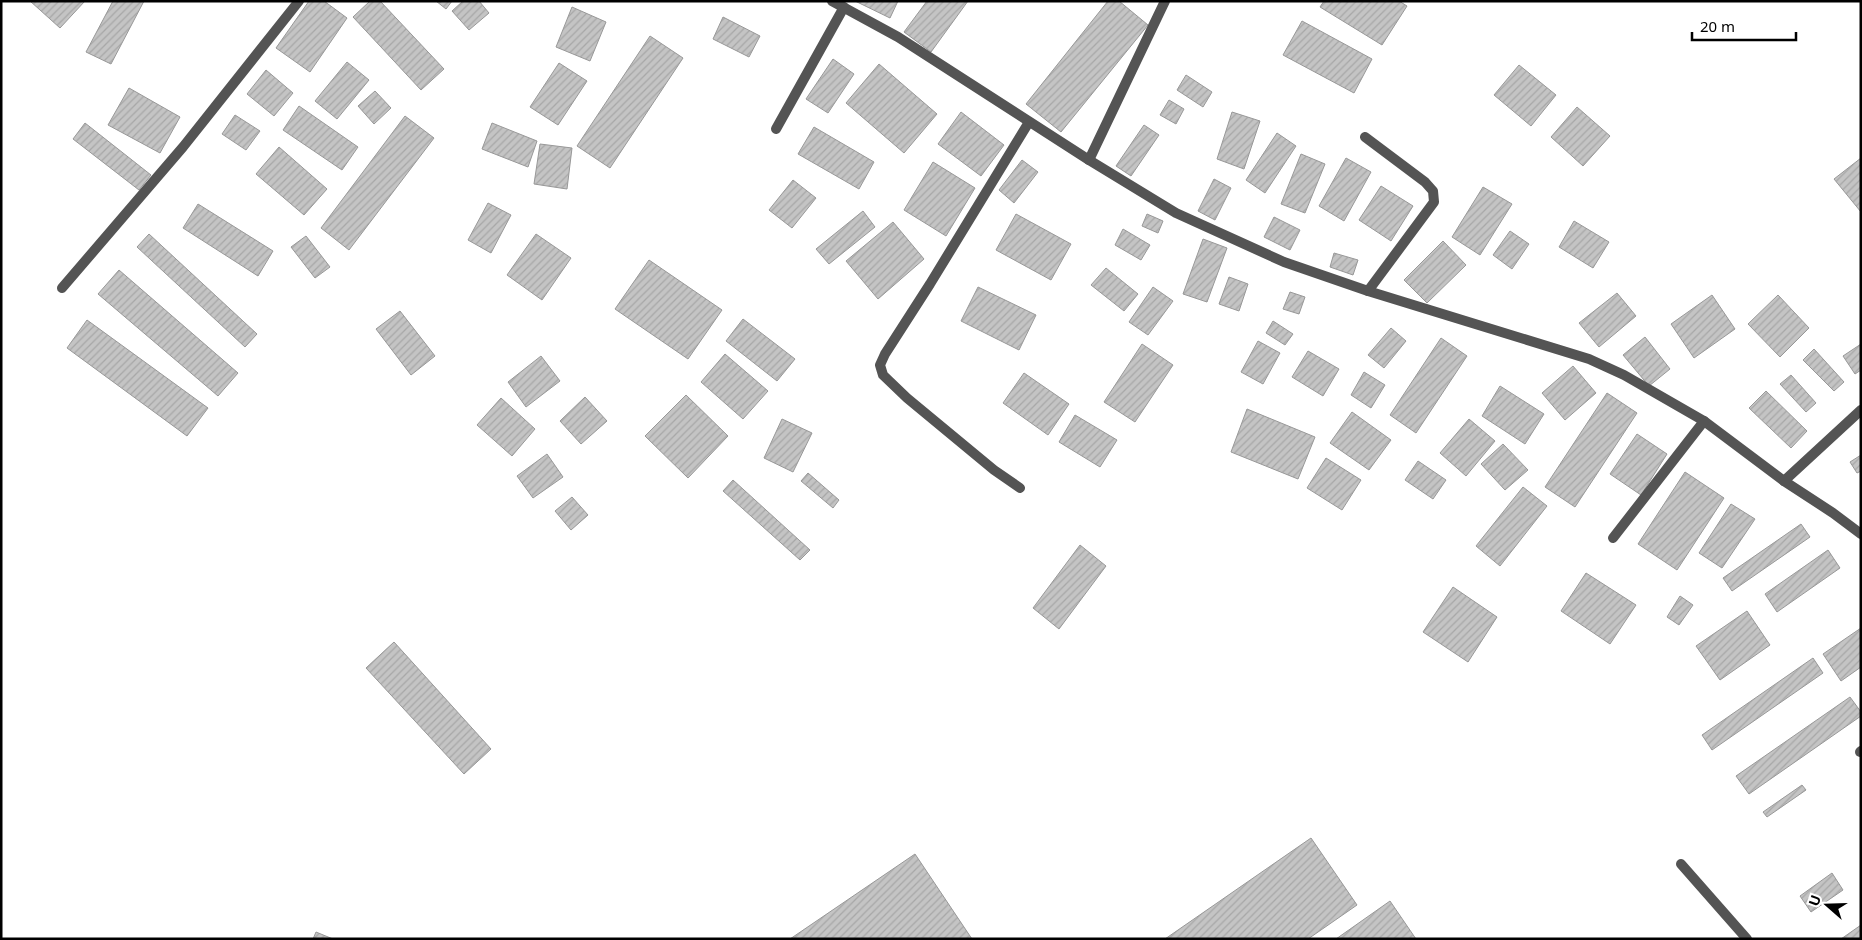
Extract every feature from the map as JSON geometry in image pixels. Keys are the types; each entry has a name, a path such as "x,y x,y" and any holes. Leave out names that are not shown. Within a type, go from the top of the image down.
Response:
{"street":[{"path":"62,288 183,147 299,1"},
{"path":"832,1 898,37 1088,160 1176,213 1284,262 1368,291 1589,359 1624,375 1704,422 1784,481 1861,534"},
{"path":"1088,160 1165,1"},
{"path":"776,130 844,7"},
{"path":"1020,488 994,470 907,398 883,374 880,365 1029,122"},
{"path":"1365,138 1425,182 1433,191 1434,202 1368,291"},
{"path":"1784,481 1861,410"},
{"path":"1613,538 1704,422"},
{"path":"1681,864 1747,939"}],"building":[{"path":"30,1 85,1 60,28"},
{"path":"113,1 144,1 111,64 86,52"},
{"path":"309,1 324,1 347,18 310,72 276,48"},
{"path":"370,1 380,1 444,69 421,90 353,17"},
{"path":"436,1 452,1 446,9"},
{"path":"463,1 479,1 489,13 469,30 452,11"},
{"path":"855,1 898,1 890,18"},
{"path":"927,1 968,1 931,52 904,32"},
{"path":"1108,1 1119,1 1148,25 1061,132 1026,104"},
{"path":"1324,1 1399,1 1407,6 1382,45 1320,7"},
{"path":"572,7 606,22 590,61 556,47"},
{"path":"723,17 760,36 749,57 713,39"},
{"path":"1302,21 1372,59 1354,93 1283,55"},
{"path":"650,36 683,58 610,168 577,146"},
{"path":"833,59 854,74 828,113 806,99"},
{"path":"347,62 369,80 337,119 315,101"},
{"path":"559,63 587,81 558,125 530,107"},
{"path":"879,64 937,114 904,153 846,103"},
{"path":"1519,65 1556,95 1531,126 1494,95"},
{"path":"266,70 293,93 274,116 247,94"},
{"path":"1186,75 1212,92 1203,107 1177,90"},
{"path":"129,88 180,117 160,153 108,125"},
{"path":"375,91 391,108 374,124 358,106"},
{"path":"1169,100 1184,109 1176,124 1160,115"},
{"path":"299,106 358,147 342,170 283,130"},
{"path":"1577,107 1610,136 1583,166 1551,137"},
{"path":"961,112 1004,145 981,176 938,144"},
{"path":"1232,112 1260,121 1244,169 1217,159"},
{"path":"235,115 260,131 246,150 222,134"},
{"path":"405,116 434,138 349,250 321,228"},
{"path":"85,123 151,175 139,190 73,139"},
{"path":"492,123 537,141 528,167 482,149"},
{"path":"1144,125 1159,135 1131,176 1116,166"},
{"path":"814,127 874,162 859,189 798,154"},
{"path":"1277,133 1296,146 1265,193 1246,180"},
{"path":"540,144 572,148 567,189 534,184"},
{"path":"279,147 327,189 304,215 256,174"},
{"path":"1301,154 1325,164 1305,213 1281,204"},
{"path":"1346,158 1371,172 1344,221 1319,206"},
{"path":"1861,158 1861,212 1834,179"},
{"path":"1022,160 1038,172 1014,203 999,190"},
{"path":"933,162 975,188 946,236 904,210"},
{"path":"1214,179 1231,188 1215,220 1198,211"},
{"path":"793,180 816,198 792,228 769,210"},
{"path":"1381,186 1413,206 1391,241 1359,220"},
{"path":"1483,187 1512,204 1480,255 1452,237"},
{"path":"488,203 511,215 491,253 468,240"},
{"path":"198,204 273,251 258,276 183,228"},
{"path":"863,211 875,227 829,264 816,249"},
{"path":"1016,214 1071,244 1051,280 996,250"},
{"path":"1147,214 1163,221 1158,233 1142,226"},
{"path":"1274,217 1300,230 1290,250 1264,237"},
{"path":"1574,221 1609,242 1593,268 1559,247"},
{"path":"893,222 924,259 878,299 846,261"},
{"path":"1123,229 1150,245 1141,260 1115,245"},
{"path":"1510,231 1529,244 1512,269 1493,255"},
{"path":"149,234 257,334 245,347 137,247"},
{"path":"536,234 571,258 542,300 507,275"},
{"path":"306,236 330,267 315,278 291,247"},
{"path":"1203,239 1227,248 1207,302 1183,294"},
{"path":"1443,241 1466,265 1427,303 1404,280"},
{"path":"1334,253 1358,260 1353,275 1330,267"},
{"path":"649,260 722,310 688,359 615,309"},
{"path":"1106,268 1138,294 1124,311 1091,285"},
{"path":"119,270 238,373 218,396 98,294"},
{"path":"1229,277 1248,284 1239,311 1219,304"},
{"path":"978,287 1036,315 1019,350 961,321"},
{"path":"1153,287 1173,301 1148,335 1129,322"},
{"path":"1290,292 1305,297 1299,314 1283,309"},
{"path":"1617,293 1636,316 1599,347 1579,323"},
{"path":"1712,295 1735,329 1694,358 1671,324"},
{"path":"1778,295 1809,328 1780,357 1748,324"},
{"path":"400,311 435,356 411,375 376,329"},
{"path":"743,319 795,359 777,381 726,341"},
{"path":"87,320 208,408 187,436 67,348"},
{"path":"1273,321 1293,334 1285,345 1266,333"},
{"path":"1391,328 1406,341 1384,368 1368,355"},
{"path":"1645,337 1670,369 1649,386 1623,355"},
{"path":"1441,338 1467,356 1416,433 1390,415"},
{"path":"1258,341 1280,353 1263,384 1241,372"},
{"path":"1142,344 1173,365 1135,422 1104,402"},
{"path":"1861,344 1861,370 1855,374 1843,356"},
{"path":"1814,349 1844,382 1834,391 1803,360"},
{"path":"1308,351 1339,369 1323,396 1292,377"},
{"path":"725,354 768,391 743,419 701,382"},
{"path":"541,356 560,381 526,407 508,382"},
{"path":"1573,366 1596,393 1565,420 1542,393"},
{"path":"1364,372 1385,385 1371,408 1351,395"},
{"path":"1024,373 1069,404 1048,435 1003,403"},
{"path":"1791,375 1816,403 1806,412 1780,384"},
{"path":"1500,386 1544,414 1525,444 1482,416"},
{"path":"1766,391 1807,431 1791,448 1749,408"},
{"path":"1607,393 1637,413 1575,507 1545,487"},
{"path":"686,395 728,436 688,478 645,436"},
{"path":"585,397 607,421 581,444 560,421"},
{"path":"501,398 535,429 512,456 477,425"},
{"path":"1247,409 1315,437 1298,479 1231,452"},
{"path":"1352,412 1391,440 1369,470 1330,443"},
{"path":"1075,415 1117,440 1100,467 1059,442"},
{"path":"782,419 812,433 793,472 764,458"},
{"path":"1469,419 1495,441 1466,476 1440,453"},
{"path":"1637,434 1667,454 1641,495 1610,474"},
{"path":"1503,444 1528,470 1505,490 1481,464"},
{"path":"547,454 563,477 533,498 517,476"},
{"path":"1861,455 1861,471 1857,473 1850,462"},
{"path":"1326,458 1361,480 1342,510 1307,488"},
{"path":"1418,461 1446,480 1433,499 1405,480"},
{"path":"1685,472 1724,498 1677,570 1638,544"},
{"path":"808,473 839,500 833,508 801,481"},
{"path":"733,480 810,550 800,560 723,491"},
{"path":"1523,487 1547,506 1500,566 1476,546"},
{"path":"572,497 588,515 571,530 555,511"},
{"path":"1731,504 1755,519 1722,568 1699,553"},
{"path":"1801,524 1810,537 1732,591 1723,578"},
{"path":"1080,545 1106,566 1059,629 1033,608"},
{"path":"1828,550 1840,568 1777,612 1765,594"},
{"path":"1586,573 1636,605 1610,644 1561,611"},
{"path":"1453,587 1497,617 1468,662 1423,632"},
{"path":"1680,596 1693,605 1679,625 1667,617"},
{"path":"1747,611 1770,645 1720,680 1696,646"},
{"path":"1861,628 1861,667 1841,681 1823,654"},
{"path":"394,642 491,749 464,774 366,668"},
{"path":"1813,658 1823,673 1712,750 1702,735"},
{"path":"1850,697 1861,712 1861,716 1749,794 1736,776"},
{"path":"1802,785 1806,790 1767,817 1763,812"},
{"path":"1311,838 1357,905 1308,939 1165,939"},
{"path":"915,854 972,939 790,939"},
{"path":"1832,873 1843,890 1811,912 1800,896"},
{"path":"1390,901 1416,939 1336,939"},
{"path":"1861,925 1861,939 1841,939"},
{"path":"316,932 333,939 313,939"}]}
